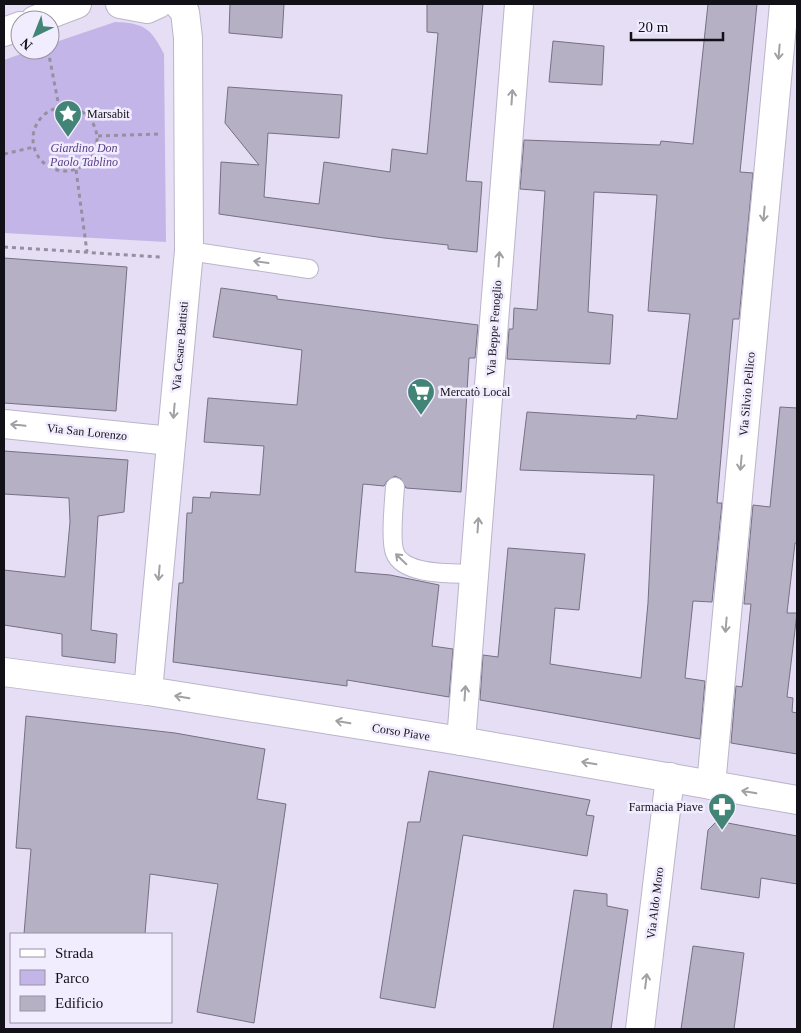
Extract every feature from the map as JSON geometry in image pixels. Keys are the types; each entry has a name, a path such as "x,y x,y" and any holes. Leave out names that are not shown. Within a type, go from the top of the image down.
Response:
{"street":[{"path":"60,10 77,4"},
{"path":"120,4 148,9 158,4"},
{"name":"Via Cesare Battisti","path":"148,691 188,255 188,38 185,12 178,4"},
{"name":"Via Beppe Fenoglio","path":"461,741 519,4"},
{"name":"Via Silvio Pellico","path":"711,785 784,4"},
{"name":"Via San Lorenzo","path":"4,424 171,440"},
{"name":"Corso Piave","path":"5,673 148,691 461,741 797,800"},
{"name":"Via Aldo Moro","path":"640,1029 670,777"}],"lane":[{"path":"188,255 310,269"},
{"path":"395,487 393,547 399,559 418,570 474,574"}],"path":[{"path":"50,60 60,107"},
{"path":"70,106 81,110 89,116 98,136 97,147 93,156 76,170 55,169 42,160 34,147 33,136 41,117 60,107 70,106"},
{"path":"98,136 165,134"},
{"path":"4,154 34,147"},
{"path":"76,170 87,252"},
{"path":"4,247 188,255"}],"green space":[{"name":"Giardino Don Paolo Tablino","path":"115,22 133,24 146,29 155,38 164,54 166,242 4,233 4,60 10,58 10,60 60,60 60,41"}],"building":[{"path":"230,4 284,4 282,38 229,33"},
{"path":"427,4 483,4 466,181 482,182 477,252 448,249 448,245 384,238 219,214 221,162 259,165 225,123 228,87 342,95 339,138 268,133 264,197 319,204 324,162 390,172 392,149 427,154 438,33 427,32"},
{"path":"708,4 757,4 740,172 753,173 739,319 733,319 717,503 722,503 712,602 693,601 685,678 705,681 700,739 480,700 483,655 498,657 508,548 585,554 579,610 555,608 550,664 641,678 648,603 654,475 520,470 527,412 636,419 637,415 677,419 690,314 648,311 657,195 594,192 588,312 613,315 610,364 507,359 509,329 513,329 514,308 537,310 545,191 520,189 524,140 660,145 661,141 693,144"},
{"path":"553,41 604,46 602,85 549,82"},
{"path":"4,258 127,267 116,411 4,403"},
{"path":"221,288 277,296 277,299 478,325 475,358 469,358 461,492 406,488 401,479 395,476 387,481 384,486 363,484 355,572 390,575 439,585 432,646 453,649 449,697 347,680 347,686 173,662 179,583 183,583 187,513 192,513 193,497 210,498 211,492 260,495 264,446 204,442 208,398 297,405 302,350 213,337"},
{"path":"780,407 797,408 797,543 795,543 787,613 797,613 787,697 793,698 792,712 797,713 797,754 731,743 736,686 742,687 751,604 744,604 753,505 770,507"},
{"path":"4,451 128,460 124,512 98,516 91,630 117,634 115,663 62,656 62,634 4,625 4,570 65,577 70,522 69,498 4,494"},
{"path":"26,716 175,733 265,749 257,799 286,804 254,1023 197,1012 218,884 150,874 145,933 24,933 31,849 16,848"},
{"path":"429,771 590,800 586,815 594,816 587,856 463,835 435,1008 380,998 408,822 420,822"},
{"path":"717,821 797,836 797,884 761,878 759,898 701,889 708,830"},
{"path":"574,890 607,894 607,906 628,910 611,1029 553,1029"},
{"path":"693,946 744,953 734,1029 681,1029"}],"place":[{"name":"Marsabit","path":"68,138"},
{"name":"Mercatò Local","path":"421,416"},
{"name":"Farmacia Piave","path":"722,831"}]}
